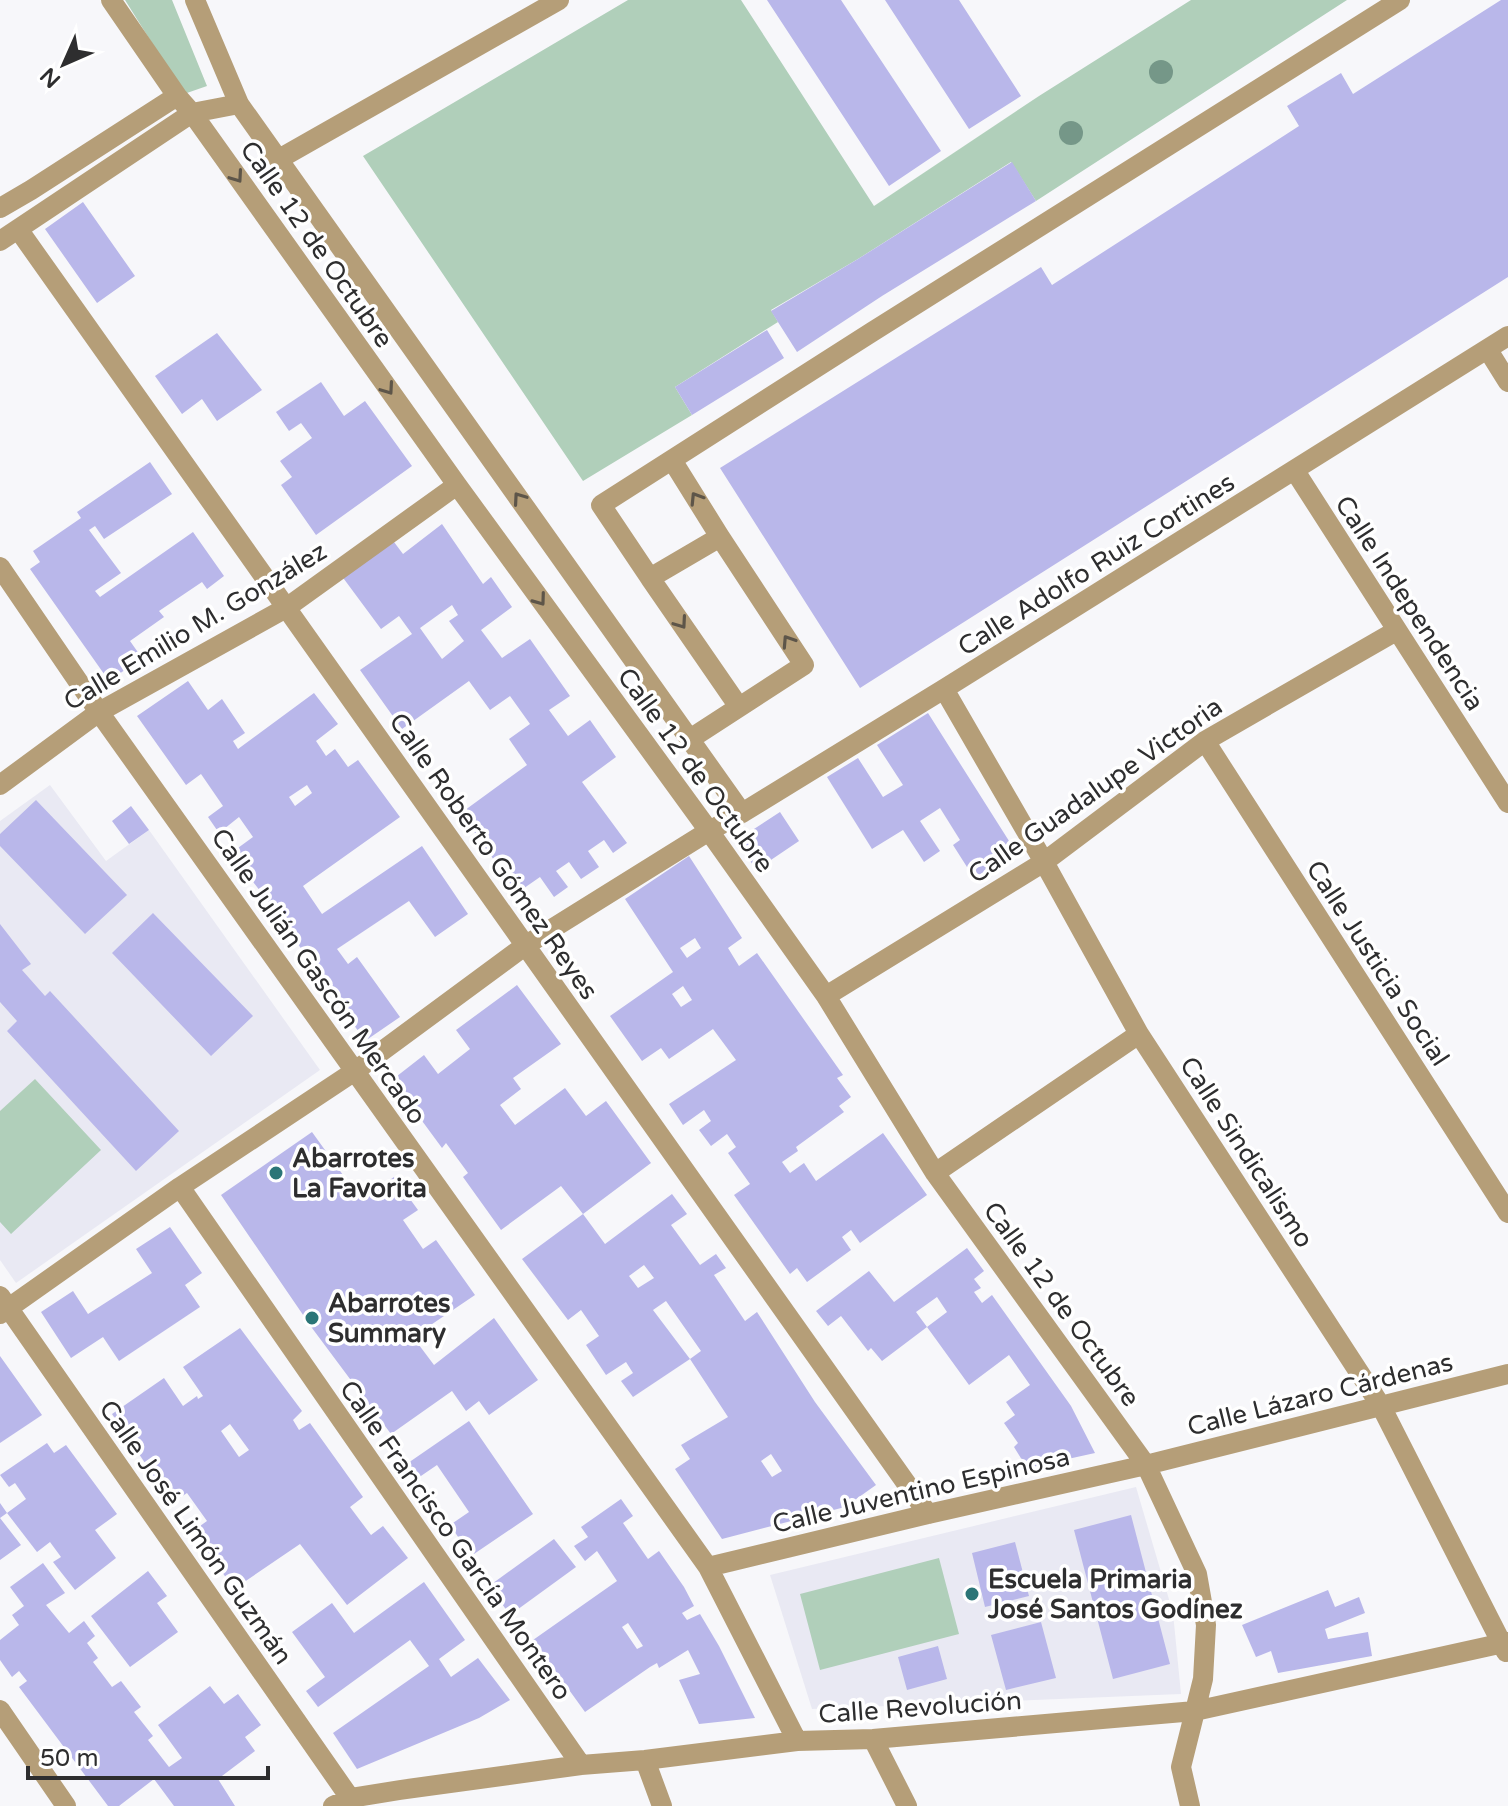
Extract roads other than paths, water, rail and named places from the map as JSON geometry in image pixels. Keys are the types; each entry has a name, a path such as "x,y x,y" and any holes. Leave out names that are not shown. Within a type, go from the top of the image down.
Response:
{"street":[{"name":"Calle 12 de Octubre","path":"111,0 826,996 935,1173 1146,1465 1197,1574 1206,1625 1203,1679 1181,1767 1190,1806"},
{"name":"Calle 12 de Octubre","path":"195,0 239,104 742,813"},
{"path":"279,159 559,0"},
{"path":"739,707 601,505 1400,0"},
{"path":"0,208 177,96"},
{"path":"0,241 192,113 239,104"},
{"path":"31,190 46,209"},
{"name":"Calle Roberto Gómez Reyes","path":"18,229 928,1514"},
{"name":"Calle Adolfo Ruiz Cortines","path":"3,1306 355,1071 526,945 944,689 1508,336"},
{"path":"1488,350 1508,382"},
{"path":"672,460 804,665 690,739"},
{"name":"Calle Independencia","path":"1295,471 1508,803"},
{"name":"Calle Emilio M. González","path":"0,785 99,712 286,608 457,485"},
{"path":"650,578 720,537"},
{"name":"Calle Julián Gascón Mercado","path":"0,567 99,712 708,1567 797,1741"},
{"name":"Calle Guadalupe Victoria","path":"826,996 1044,862 1205,741 1396,631"},
{"name":"Calle Sindicalismo","path":"944,689 1139,1034 1381,1406 1506,1647"},
{"name":"Calle Justicia Social","path":"1205,741 1508,1213"},
{"path":"935,1173 1139,1034"},
{"name":"Calle Francisco García Montero","path":"180,1187 581,1765"},
{"name":"Calle José Limón Guzmán","path":"3,1306 341,1802"},
{"name":"Calle Lázaro Cárdenas","path":"1146,1465 1508,1374"},
{"name":"Calle Juventino Espinosa","path":"708,1567 1146,1465"},
{"name":"Calle Revolución","path":"341,1802 404,1798 581,1765 797,1741 873,1739 1195,1711 1506,1647"},
{"path":"0,1710 66,1806"},
{"path":"873,1739 907,1806"},
{"path":"645,1760 662,1806"}],"place":[{"name":"Abarrotes La Favorita","path":"276,1173"},
{"name":"Abarrotes Summary","path":"312,1318"},
{"name":"Escuela Primaria José Santos Godínez","path":"972,1594"}]}
